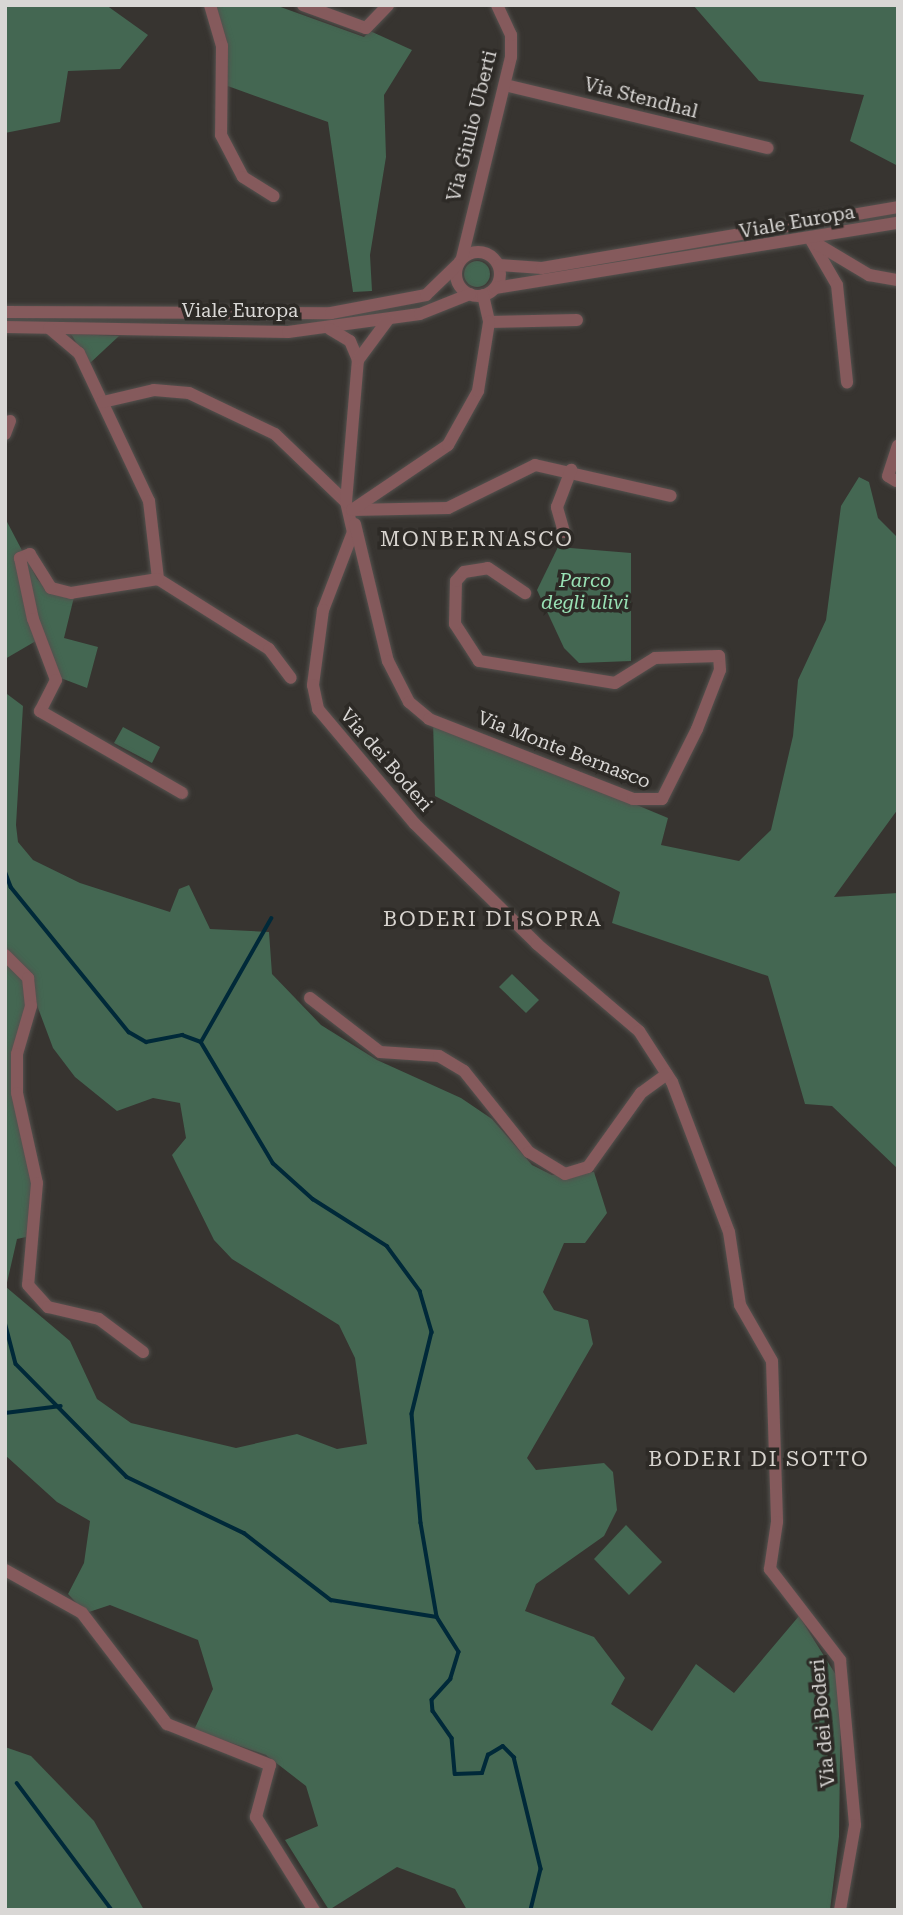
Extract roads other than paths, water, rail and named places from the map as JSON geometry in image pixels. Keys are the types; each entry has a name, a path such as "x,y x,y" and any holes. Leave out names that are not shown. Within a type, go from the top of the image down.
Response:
{"street":[{"path":"210,5 222,46 221,135 243,177 274,196"},
{"path":"303,5 366,28 388,5"},
{"name":"Via Giulio Uberti","path":"460,262 469,217 505,85 511,35 497,5"},
{"name":"Via Stendhal","path":"505,85 768,148"},
{"name":"Viale Europa","path":"499,265 528,269 593,261 898,207"},
{"name":"Via Giulio Uberti","path":"469,217 480,251"},
{"name":"Viale Europa","path":"5,327 330,329 389,319 470,294 483,296 495,288 811,240 898,223"},
{"path":"811,240 837,260 898,280"},
{"path":"811,240 837,285 847,382"},
{"path":"480,251 499,265 495,288"},
{"name":"Viale Europa","path":"5,312 331,313 426,295 460,262 480,251"},
{"path":"460,262 459,285 470,294"},
{"path":"351,511 449,445 478,391 489,322 483,296"},
{"path":"358,360 389,319"},
{"path":"489,322 577,320"},
{"path":"49,327 79,353 149,501 159,579"},
{"path":"330,329 350,341 358,360"},
{"name":"Via Monte Bernasco","path":"358,360 351,511 371,568 388,661 409,702 429,719 626,796 654,804 662,799 697,729 720,670 719,656 655,658 615,683 479,661 455,624 456,581 464,572 488,568 525,593"},
{"path":"103,402 154,390 190,393 275,434 351,511 448,508 535,465 571,470 671,496"},
{"path":"896,481 888,476 898,446"},
{"path":"564,532 557,508 571,470"},
{"name":"Via dei Boderi","path":"351,511 323,610 313,685 318,709 403,811 537,944 631,1023 667,1074 729,1232 740,1305 772,1362 778,1408 770,1569 840,1660 855,1825 840,1910"},
{"path":"182,793 40,711 56,680 33,619 20,558 30,554 51,588 71,593 159,579 269,649 291,678"},
{"path":"5,955 28,978 31,1006 17,1054 17,1093 37,1183 28,1285 48,1307 99,1319 143,1352"},
{"path":"310,998 380,1052 439,1056 464,1071 534,1157 565,1174 588,1167 641,1093 667,1074"},
{"path":"5,1570 82,1613 167,1724 270,1765 256,1817 314,1910"}],"waterway":[{"path":"5,871 11,887 129,1032 146,1042 182,1035 201,1042 273,1163 313,1199 387,1246 420,1291 432,1332 412,1414 421,1523 437,1617 459,1652 451,1679 432,1700 433,1711 452,1738 455,1774 482,1773 488,1755 503,1746 514,1757 541,1869 531,1910"},
{"path":"201,1042 271,919"},
{"path":"5,1322 16,1364 127,1477 244,1533 331,1600 437,1617"},
{"path":"5,1413 61,1406"},
{"path":"17,1783 112,1910"}],"district":[{"name":"MONBERNASCO","path":"477,539"},
{"name":"BODERI DI SOPRA","path":"493,919"},
{"name":"BODERI DI SOTTO","path":"759,1459"}],"park label":[{"name":"Parco degli ulivi","path":"585,592"}]}
